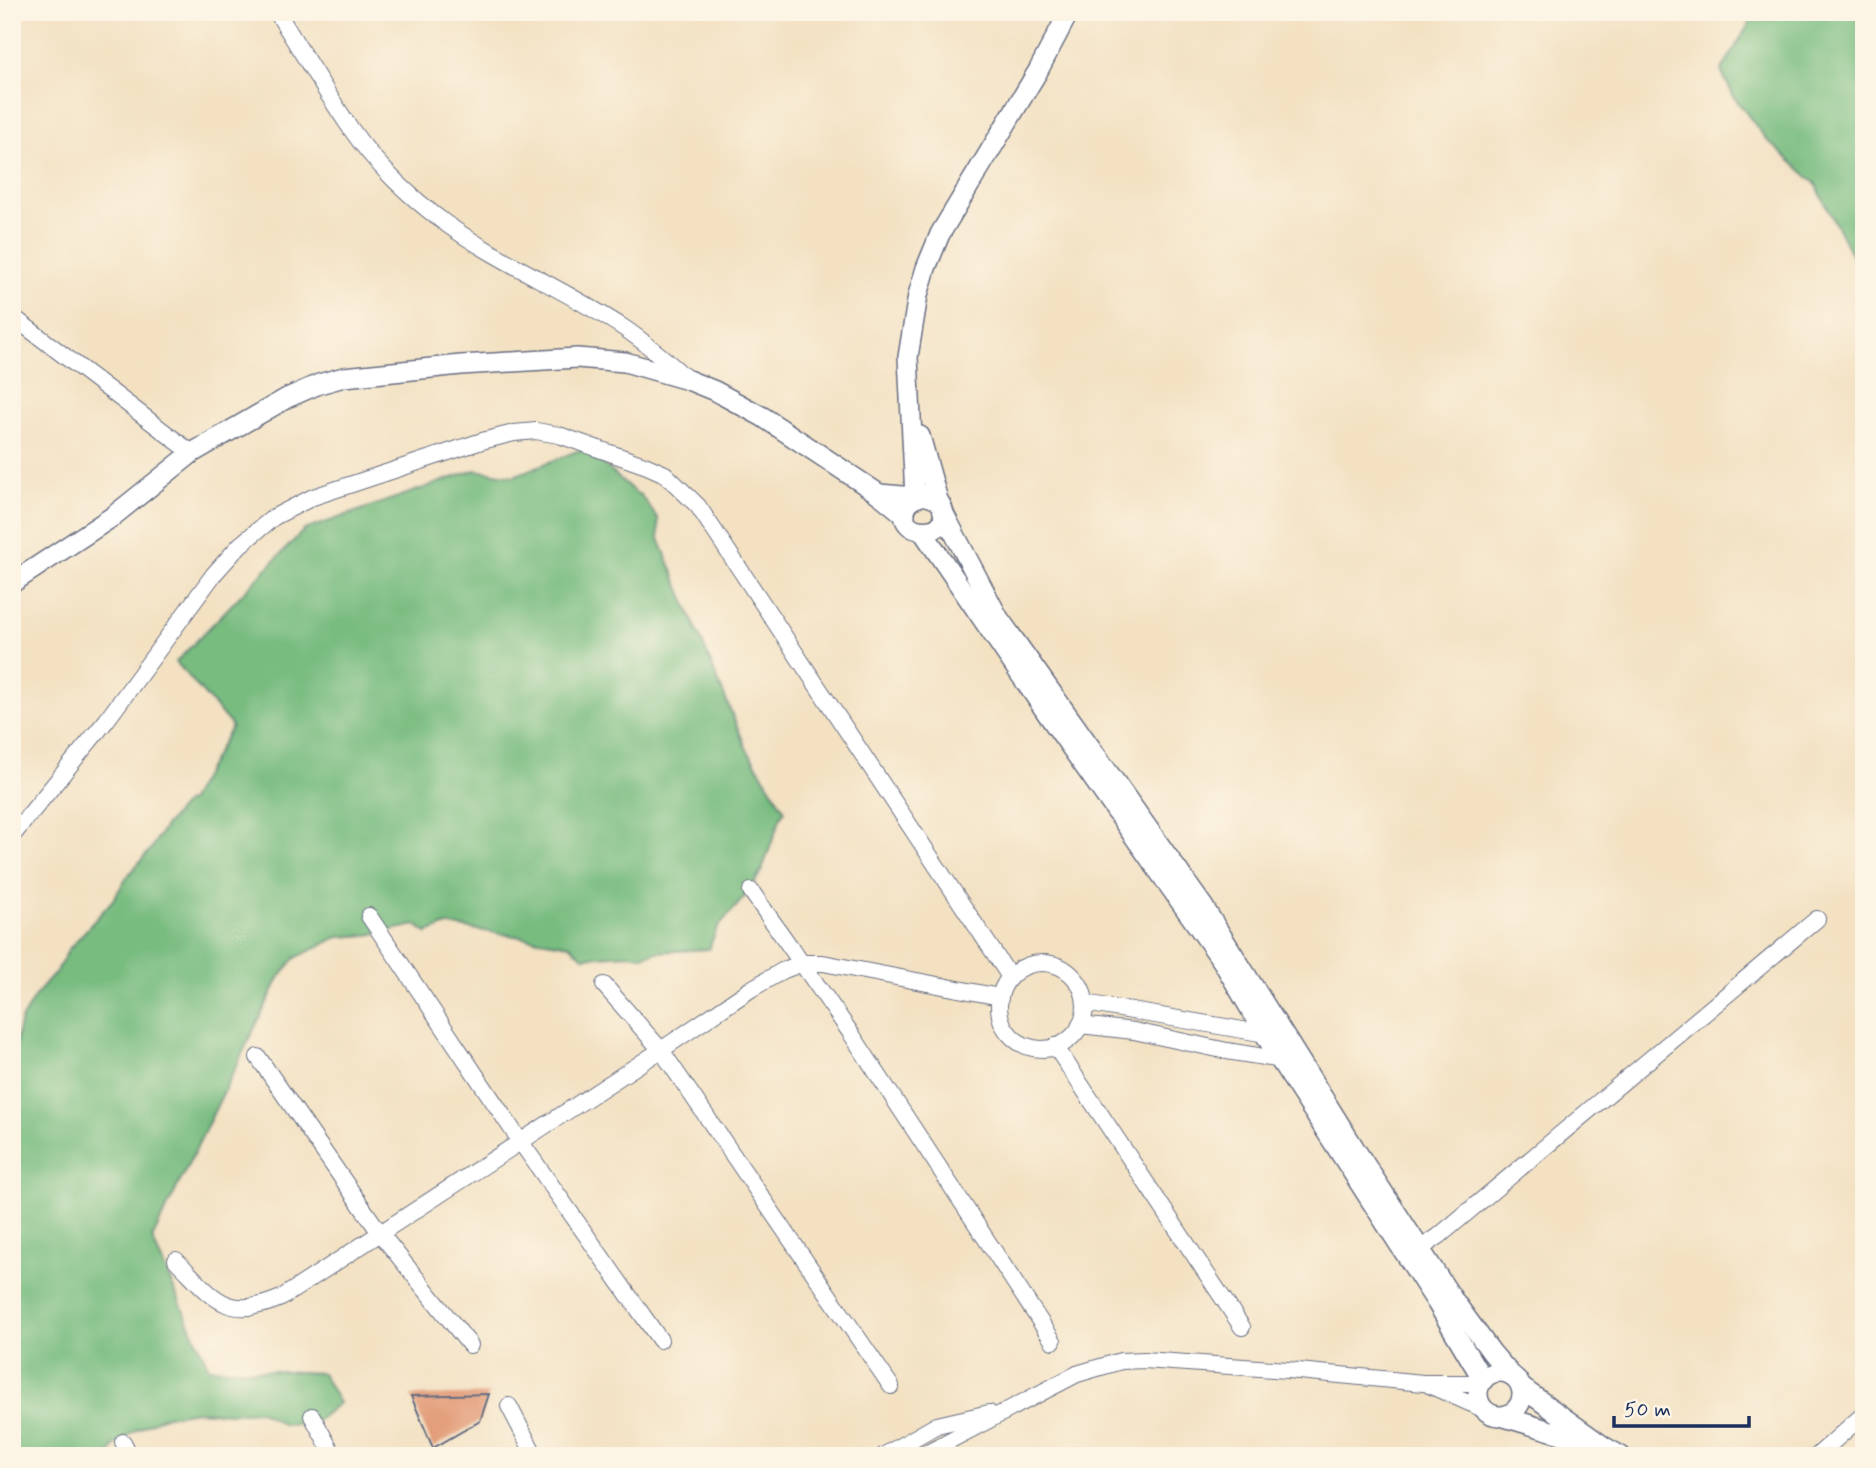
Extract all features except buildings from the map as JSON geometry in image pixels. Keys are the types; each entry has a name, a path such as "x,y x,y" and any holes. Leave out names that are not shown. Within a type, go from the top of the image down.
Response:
{"street":[{"path":"277,12 352,131 375,159 415,197 444,222 475,243 621,326 650,346 688,380"},
{"path":"905,515 906,507 915,497 908,357 918,295 926,268 940,234 1038,71 1069,12"},
{"path":"12,316 192,453"},
{"path":"12,583 112,517 192,453 287,398 344,377 461,365 577,358 625,362 688,380 763,417 880,494 905,515 911,528 923,532 1208,939 1279,1060 1437,1303 1482,1382 1478,1394 1483,1409"},
{"path":"911,404 940,506 998,617 1203,906 1300,1063 1466,1320 1516,1381 1523,1394 1517,1409 1496,1417 1423,1383"},
{"path":"12,836 106,721 214,574 240,545 274,517 313,497 482,440 536,431 559,435 665,474 698,506 1010,977"},
{"path":"880,494 915,497 924,495 940,506"},
{"path":"923,532 937,527 940,506"},
{"path":"751,891 803,962 1053,1341"},
{"path":"369,916 520,1141 660,1340"},
{"path":"1420,1249 1440,1236 1817,919"},
{"path":"176,1260 210,1294 230,1307 262,1306 281,1298 751,989 803,962 823,963 1000,997"},
{"path":"1039,963 1061,967 1078,982 1085,1003 1080,1025 1074,1034 1055,1046 1033,1048 1013,1038 1001,1019 1000,997 1010,977 1018,970 1039,963"},
{"path":"604,985 661,1050 891,1386"},
{"path":"1085,1003 1284,1037"},
{"path":"1134,1031 1138,1012"},
{"path":"1080,1025 1134,1031 1300,1063"},
{"path":"1055,1046 1242,1327"},
{"path":"258,1057 380,1233 470,1345"},
{"path":"920,1456 1077,1374 1121,1361 1144,1360 1423,1383 1482,1382 1496,1373 1516,1381 1603,1446 1621,1456"},
{"path":"509,1406 535,1456"},
{"path":"883,1456 937,1425 1012,1408"},
{"path":"1817,1456 1864,1414"},
{"path":"312,1416 334,1456"},
{"path":"1504,1416 1603,1446"}],"green space":[{"path":"1751,12 1864,12 1864,269 1854,260 1815,183 1767,140 1734,97 1721,71 1749,24"},
{"path":"585,448 640,494 658,519 659,539 746,748 785,811 762,870 748,893 717,928 709,949 656,952 642,956 628,954 583,957 570,945 447,925 427,933 416,925 368,935 338,937 295,958 279,978 152,1239 209,1368 322,1373 339,1403 314,1423 284,1425 260,1411 196,1411 162,1417 136,1430 114,1446 109,1456 12,1456 12,1058 21,1020 35,996 56,972 69,949 112,901 165,826 186,802 189,802 232,726 176,662 304,530 475,470 514,476"}]}
